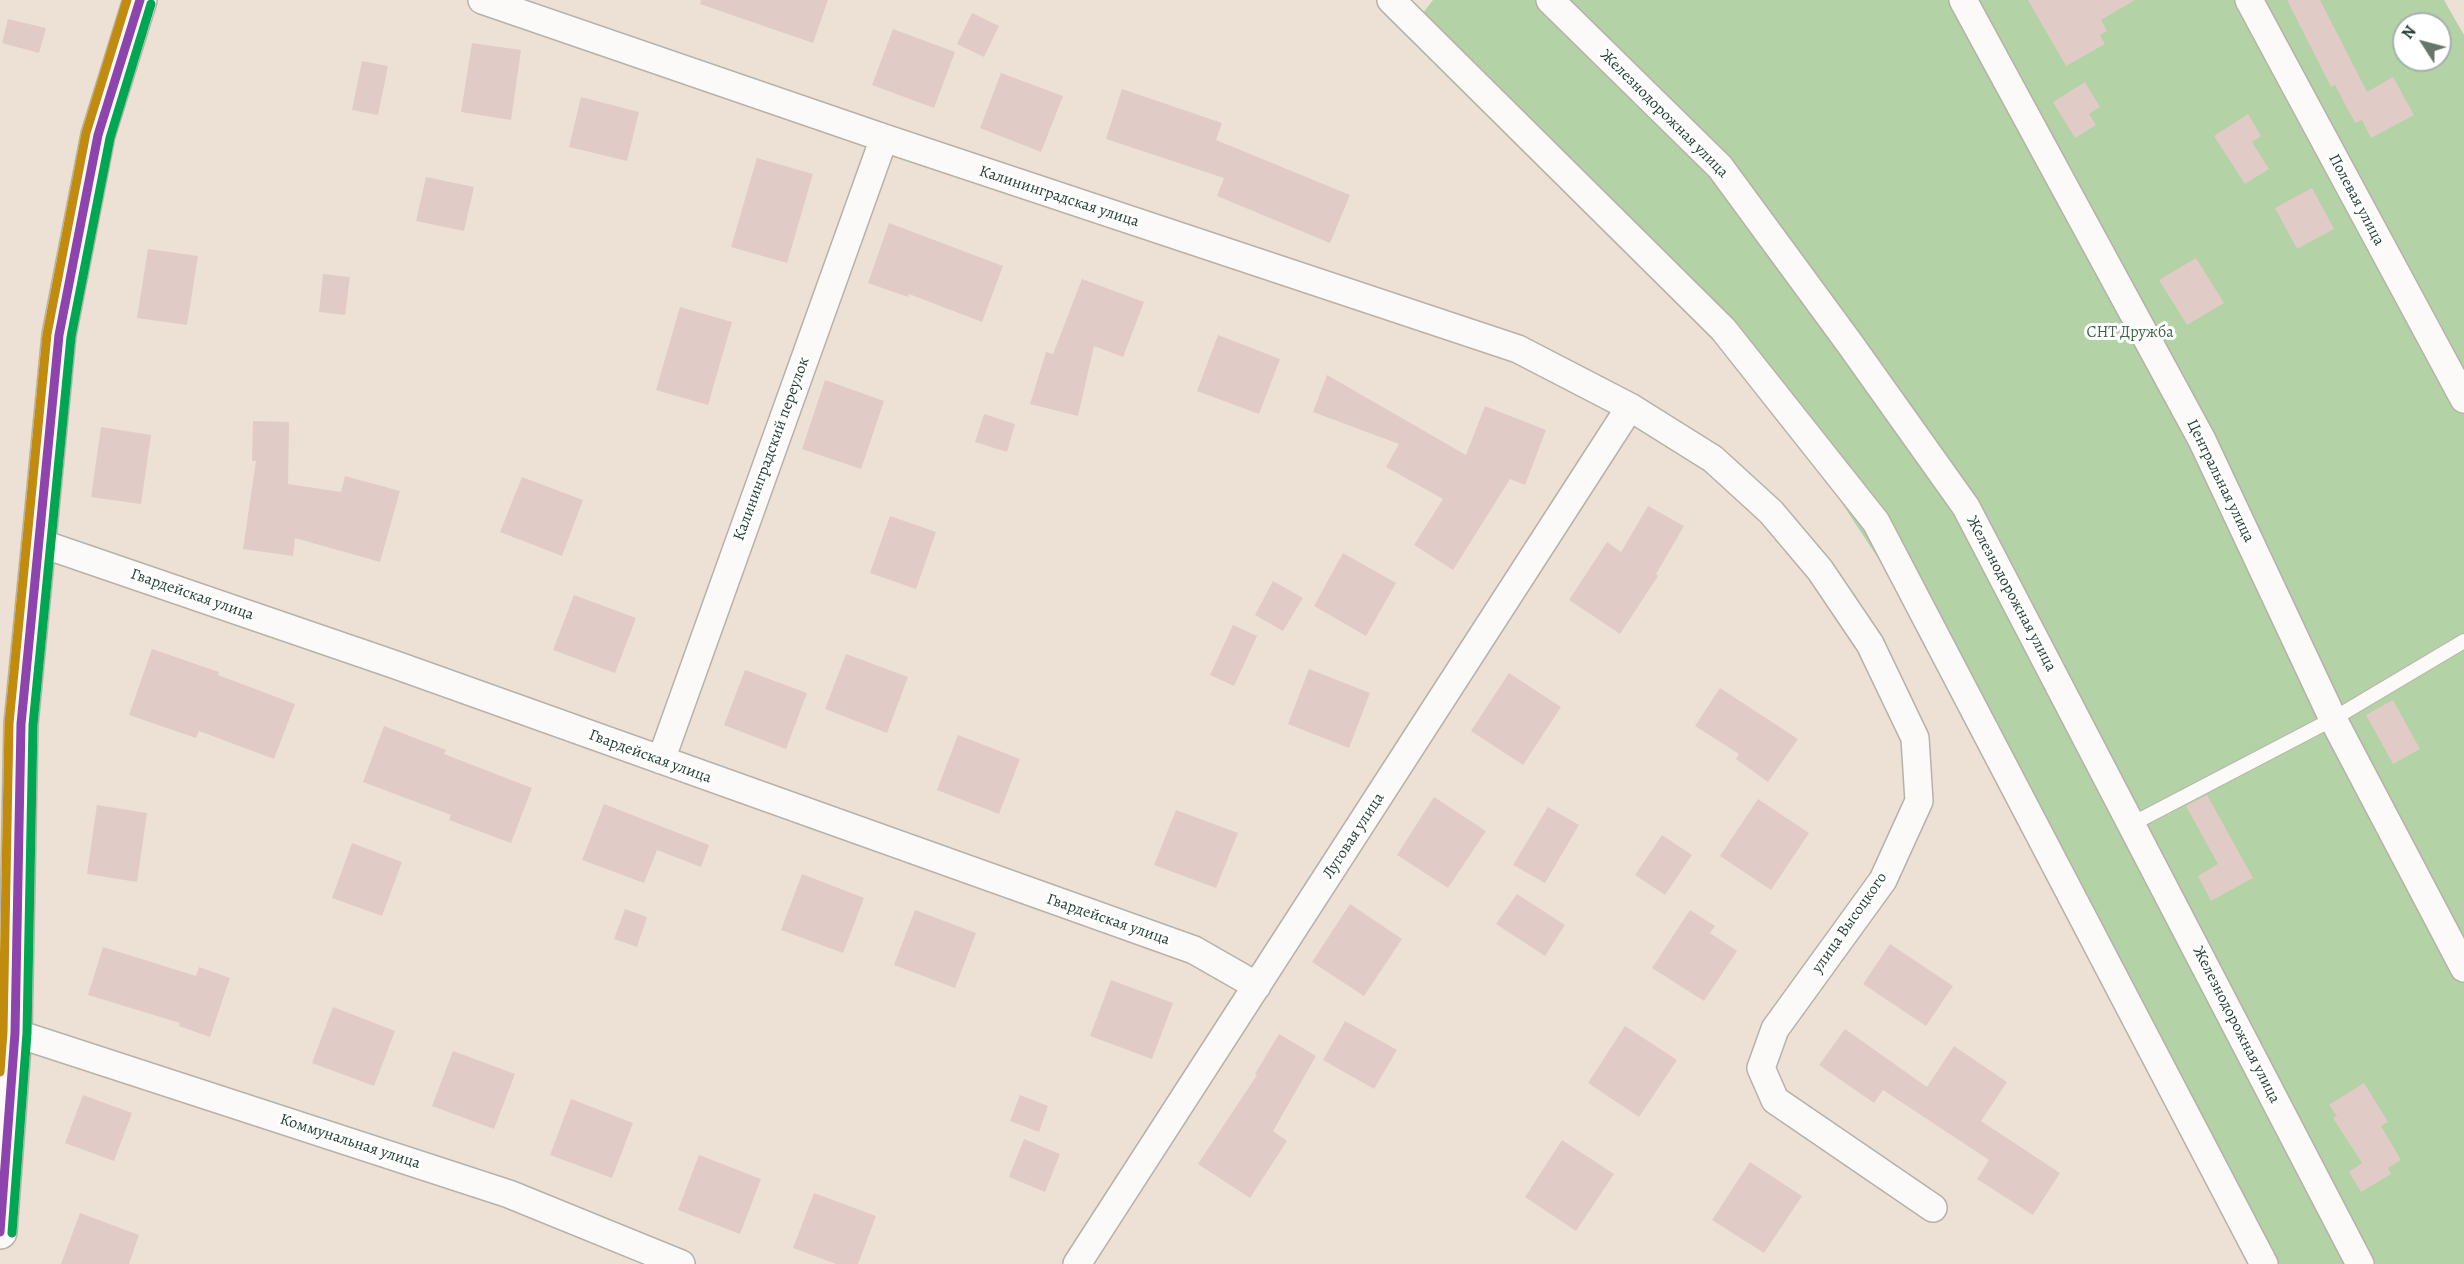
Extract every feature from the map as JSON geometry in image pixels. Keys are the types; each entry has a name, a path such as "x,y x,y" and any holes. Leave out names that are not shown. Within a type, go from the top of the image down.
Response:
{"street":[{"path":"1,1223 15,1033 9,909 21,724 59,335 98,135 140,0"},
{"name":"Калининградская улица","path":"482,0 884,138 1518,349 1630,407"},
{"path":"1391,0 1723,329 1876,522 2264,1264"},
{"name":"Железнодорожная улица","path":"1550,0 1720,167 1966,507 2360,1264"},
{"name":"Центральная улица","path":"1963,0 2202,440 2333,719 2464,968"},
{"name":"Полевая улица","path":"2249,0 2464,399"},
{"name":"Калининградский переулок","path":"661,760 884,138"},
{"name":"Луговая улица","path":"1077,1264 1630,407"},
{"name":"улица Высоцкого","path":"1630,407 1713,459 1772,512 1820,570 1870,644 1915,738 1919,801 1883,880 1775,1029 1761,1068 1774,1100 1933,1208"},
{"name":"Гвардейская улица","path":"38,542 382,660 1194,950 1257,986"},
{"name":"Коммунальная улица","path":"15,1033 509,1194 681,1264"}],"lane":[{"path":"2132,824 2333,719 2464,641"}],"green space":[{"name":"СНТ Дружба","path":"1433,0 2444,0 2451,12 2392,12 2392,72 2452,72 2452,14 2464,35 2464,1264 2262,1264 1913,611 1818,467 1688,304 1416,22"}],"building":[{"path":"701,0 828,0 813,43 700,4"},
{"path":"2028,0 2135,0 2101,20 2107,31 2100,35 2105,44 2066,66"},
{"path":"2287,0 2320,0 2367,92 2393,77 2414,115 2371,138 2362,120 2355,123 2335,85 2331,87"},
{"path":"972,13 999,26 984,57 957,44"},
{"path":"8,19 46,28 39,53 2,43"},
{"path":"893,29 955,52 934,108 872,85"},
{"path":"472,43 521,50 511,120 461,112"},
{"path":"362,61 388,66 378,115 352,110"},
{"path":"1001,73 1063,96 1041,152 980,128"},
{"path":"2085,82 2100,107 2089,114 2096,125 2075,138 2053,102"},
{"path":"1122,89 1222,123 1216,140 1350,195 1330,243 1217,196 1224,178 1106,139"},
{"path":"581,97 639,112 627,161 569,147"},
{"path":"2248,114 2261,136 2252,142 2269,169 2245,184 2214,136"},
{"path":"757,158 813,174 787,263 731,247"},
{"path":"426,177 474,187 464,231 416,221"},
{"path":"2312,188 2334,229 2297,249 2275,208"},
{"path":"889,223 1003,266 982,322 909,294 908,297 868,283"},
{"path":"148,249 198,256 187,325 137,318"},
{"path":"2196,258 2224,303 2187,325 2159,280"},
{"path":"323,274 350,277 345,315 319,312"},
{"path":"1082,279 1144,302 1123,357 1094,346 1078,416 1030,404 1046,352 1053,354"},
{"path":"680,307 732,322 708,405 656,390"},
{"path":"1218,335 1280,359 1259,414 1197,391"},
{"path":"1327,375 1466,455 1485,406 1546,430 1525,485 1510,479 1453,570 1414,545 1443,499 1386,467 1399,444 1313,412"},
{"path":"825,380 884,401 861,469 802,449"},
{"path":"984,414 1015,424 1007,452 975,442"},
{"path":"253,421 289,422 288,484 341,492 345,476 400,491 380,562 295,538 293,556 243,549 256,461 252,461"},
{"path":"101,427 151,435 141,504 91,497"},
{"path":"522,477 583,500 562,556 500,532"},
{"path":"1648,506 1684,526 1656,574 1658,576 1620,634 1569,600 1607,542 1621,552"},
{"path":"890,516 936,532 916,589 870,573"},
{"path":"1343,553 1396,583 1366,636 1314,606"},
{"path":"1273,581 1303,598 1283,631 1255,615"},
{"path":"574,595 636,618 615,673 553,650"},
{"path":"1233,625 1257,636 1234,686 1210,675"},
{"path":"152,649 219,672 218,675 295,704 274,759 199,731 196,738 129,715"},
{"path":"846,654 908,677 887,733 825,709"},
{"path":"1309,669 1370,693 1349,748 1288,724"},
{"path":"745,670 807,693 786,749 724,725"},
{"path":"1509,673 1561,707 1523,765 1471,731"},
{"path":"1720,688 1798,739 1768,782 1736,759 1739,754 1695,726"},
{"path":"2393,700 2420,749 2393,764 2366,715"},
{"path":"384,726 446,750 444,754 532,788 511,843 449,820 451,815 363,782"},
{"path":"958,735 1020,759 999,814 937,790"},
{"path":"2207,795 2253,878 2211,901 2198,876 2218,864 2186,806"},
{"path":"1434,797 1486,831 1448,888 1397,855"},
{"path":"1758,799 1809,833 1771,890 1720,856"},
{"path":"604,804 709,845 701,867 657,850 644,883 582,860"},
{"path":"97,805 147,813 137,882 87,874"},
{"path":"1548,807 1579,825 1545,883 1513,865"},
{"path":"1176,810 1238,833 1216,888 1154,865"},
{"path":"1662,835 1692,855 1665,895 1635,875"},
{"path":"352,843 402,862 382,916 332,898"},
{"path":"802,874 864,898 843,953 781,930"},
{"path":"1517,894 1565,925 1545,956 1496,924"},
{"path":"1350,904 1402,939 1364,996 1312,962"},
{"path":"625,909 647,917 637,947 614,939"},
{"path":"915,910 976,933 955,988 894,965"},
{"path":"1690,910 1715,926 1710,933 1737,951 1704,1001 1652,968"},
{"path":"1890,944 1953,986 1926,1026 1863,984"},
{"path":"103,947 196,976 199,967 230,978 210,1037 179,1026 180,1023 88,995"},
{"path":"1111,980 1173,1003 1152,1059 1090,1036"},
{"path":"333,1007 395,1031 374,1086 312,1063"},
{"path":"1345,1021 1397,1050 1374,1089 1323,1060"},
{"path":"1625,1026 1677,1060 1639,1117 1588,1083"},
{"path":"1845,1029 1927,1087 1954,1046 2007,1082 1981,1121 2060,1173 2033,1215 1977,1179 1989,1160 1883,1090 1874,1103 1819,1065"},
{"path":"1279,1034 1316,1056 1273,1131 1287,1141 1250,1198 1198,1164 1257,1075 1255,1074"},
{"path":"453,1051 515,1074 494,1129 432,1106"},
{"path":"2364,1083 2388,1122 2381,1126 2401,1160 2388,1168 2391,1174 2361,1192 2349,1172 2362,1163 2333,1118 2337,1116 2329,1105"},
{"path":"83,1095 132,1113 114,1161 65,1143"},
{"path":"1020,1095 1048,1106 1039,1132 1010,1121"},
{"path":"571,1099 633,1123 612,1178 550,1155"},
{"path":"1024,1139 1060,1154 1045,1192 1009,1177"},
{"path":"1562,1140 1614,1174 1576,1231 1525,1197"},
{"path":"699,1155 761,1179 740,1234 678,1210"},
{"path":"1750,1162 1802,1196 1764,1253 1712,1220"},
{"path":"814,1193 876,1216 858,1264 836,1264 793,1248"},
{"path":"80,1213 139,1235 129,1264 61,1264"}],"transit line":[{"path":"0,1072 3,1032 9,723 47,334 86,133 127,0"},
{"path":"0,1232 15,1033 21,724 59,335 98,135 140,0"},
{"path":"12,1233 27,1033 33,725 71,337 110,138 151,4"}]}
